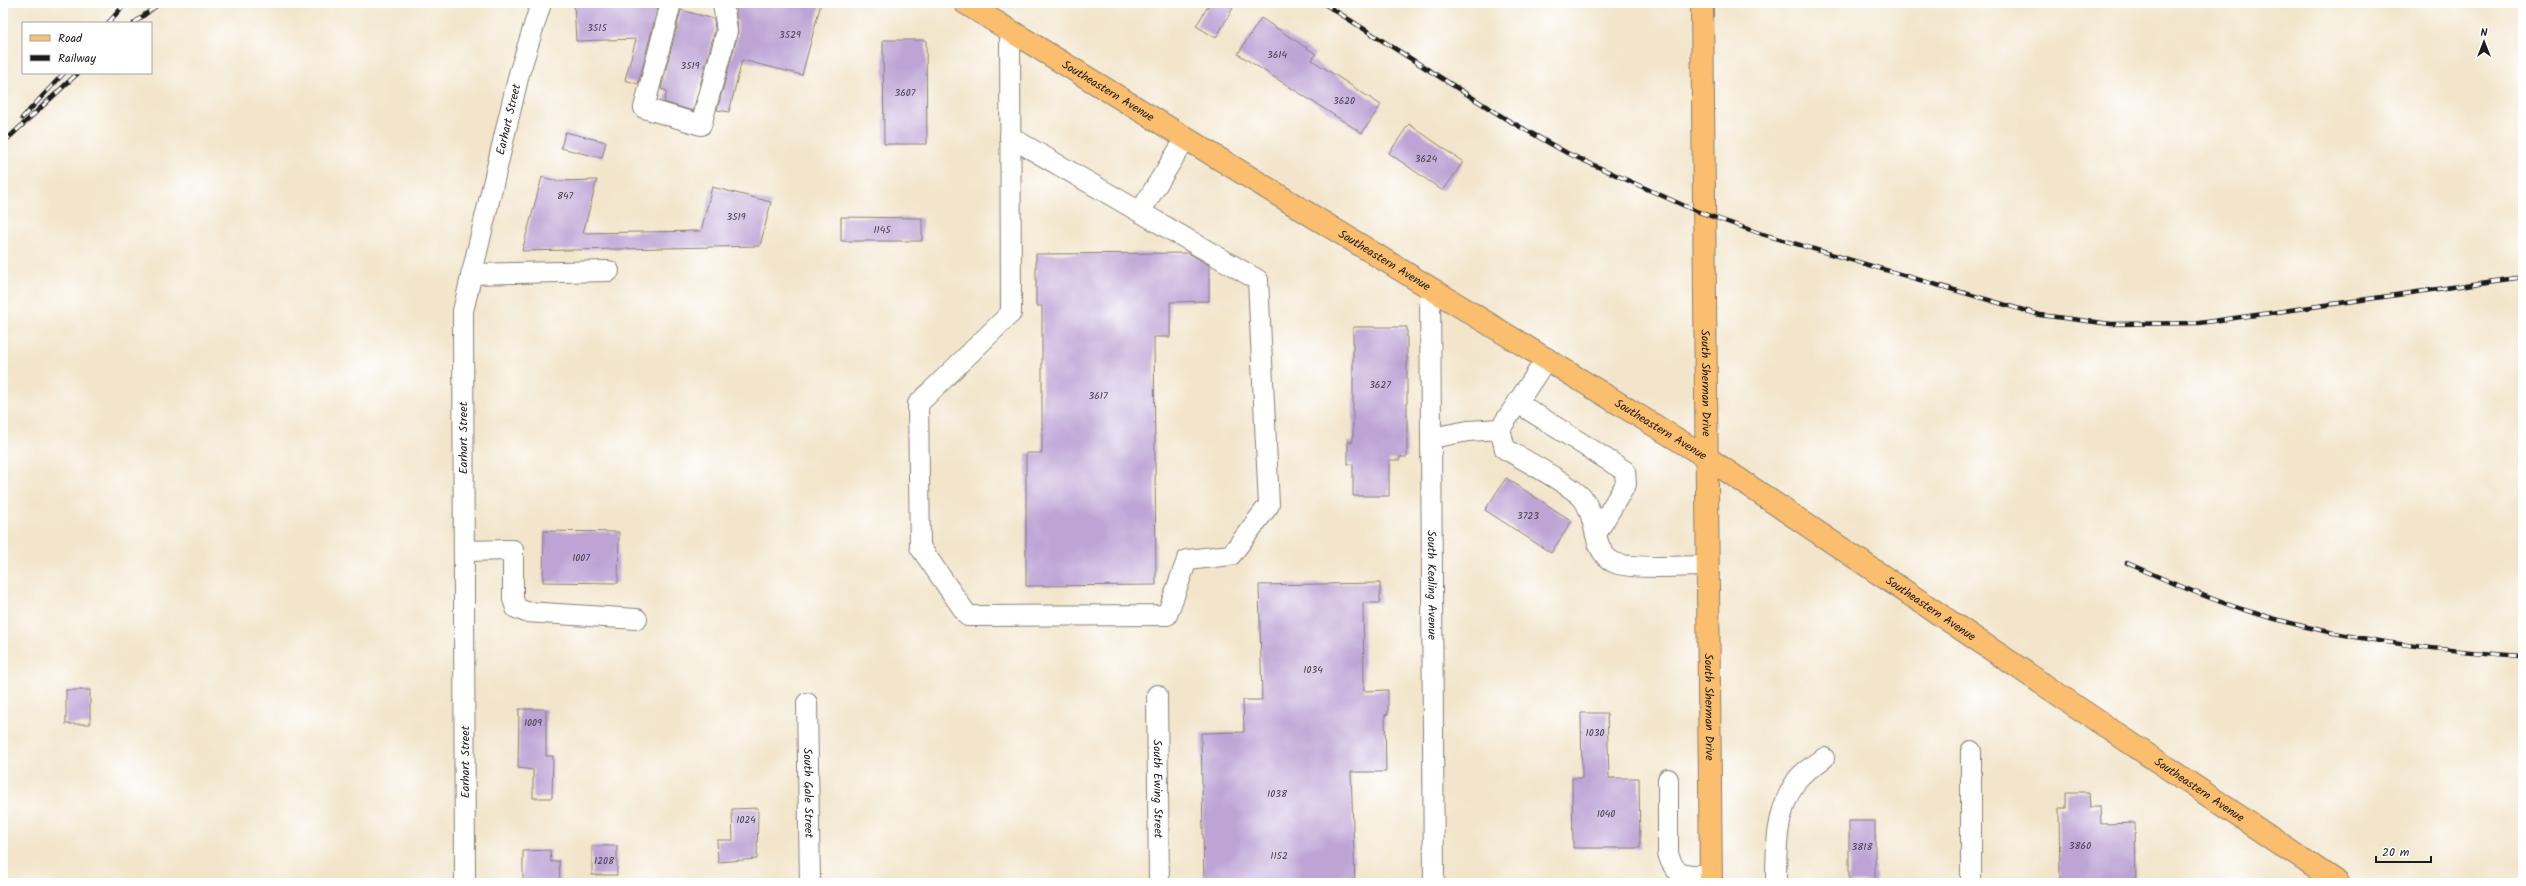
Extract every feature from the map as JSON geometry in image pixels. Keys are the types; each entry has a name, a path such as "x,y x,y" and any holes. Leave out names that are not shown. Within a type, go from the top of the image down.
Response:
{"main road":[{"name":"Southeastern Avenue","path":"965,3 1430,286 1706,457 2338,883"},
{"name":"South Sherman Drive","path":"1702,3 1711,879"}],"street":[{"name":"Earhart Street","path":"466,883 463,311 519,74 541,3"},
{"path":"671,3 644,108 701,125 727,31 723,3"},
{"path":"1010,31 1010,137 1011,313 918,404 920,547 968,616 1167,615 1187,560 1231,555 1269,505 1258,280 1010,137"},
{"path":"1140,212 1186,138"},
{"path":"471,274 609,271"},
{"name":"South Kealing Avenue","path":"1430,286 1434,883"},
{"path":"1547,358 1500,429 1505,449 1534,464 1584,499 1593,517 1596,534 1602,550 1613,562 1626,565 1707,566"},
{"path":"1518,403 1625,471 1626,484 1596,534"},
{"path":"1431,438 1468,431 1500,429"},
{"path":"464,551 513,550 513,599 516,608 526,612 637,619"},
{"name":"South Ewing Street","path":"1157,695 1159,883"},
{"name":"South Gale Street","path":"807,703 810,883"},
{"path":"1971,883 1972,751"},
{"path":"1776,883 1776,847 1783,807 1798,778 1824,758"},
{"path":"1668,779 1668,853 1670,864 1678,872 1688,876 1711,879"}],"building":[{"path":"574,3 659,3 638,84 625,80 636,39 576,41"},
{"path":"736,3 821,3 802,75 742,60 729,112 717,110 738,34"},
{"path":"1210,3 1223,3 1233,8 1216,38 1196,26"},
{"path":"681,10 714,19 715,30 693,111 664,102 667,91 661,89"},
{"path":"1261,18 1316,54 1312,60 1381,105 1362,133 1238,54"},
{"path":"883,40 926,40 927,144 884,144"},
{"path":"1409,124 1463,162 1443,191 1389,153"},
{"path":"565,132 606,142 602,158 561,148"},
{"path":"542,177 557,181 597,180 583,233 701,231 712,187 771,202 760,246 522,251"},
{"path":"841,217 922,218 922,241 841,241"},
{"path":"1188,253 1209,265 1209,301 1170,302 1170,337 1154,337 1156,585 1026,586 1026,453 1042,453 1042,306 1036,306 1036,254"},
{"path":"1353,327 1407,327 1407,457 1400,457 1400,460 1389,460 1389,496 1353,496 1353,464 1348,464 1348,442 1353,442"},
{"path":"1506,478 1572,521 1551,553 1485,510"},
{"path":"544,531 619,532 618,583 543,582"},
{"path":"1380,583 1380,603 1363,603 1364,691 1388,690 1388,714 1385,715 1386,772 1351,772 1355,883 1204,883 1201,733 1244,732 1243,700 1262,700 1259,585"},
{"path":"66,690 90,690 90,724 66,724"},
{"path":"519,709 546,709 546,756 553,756 552,798 533,798 533,770 518,768"},
{"path":"1581,713 1607,713 1609,778 1639,778 1640,848 1573,848 1572,778 1582,778"},
{"path":"2066,792 2089,792 2090,807 2100,807 2101,824 2135,823 2136,883 2060,883 2059,808 2066,808"},
{"path":"758,808 757,859 718,862 717,840 733,840 732,809"},
{"path":"1849,821 1875,821 1875,883 1849,883"},
{"path":"592,846 617,846 617,875 592,875"},
{"path":"550,850 551,862 559,861 560,883 523,883 523,851"}],"railway":[{"path":"109,22 126,3"},
{"path":"135,22 160,3"},
{"path":"1323,3 1506,119 1567,153 1696,211 1762,234 2040,315 2111,324 2199,323 2523,277"},
{"path":"22,118 63,74"},
{"path":"3,143 77,74"},
{"path":"2127,563 2235,607 2318,629 2420,647 2523,656"}]}
